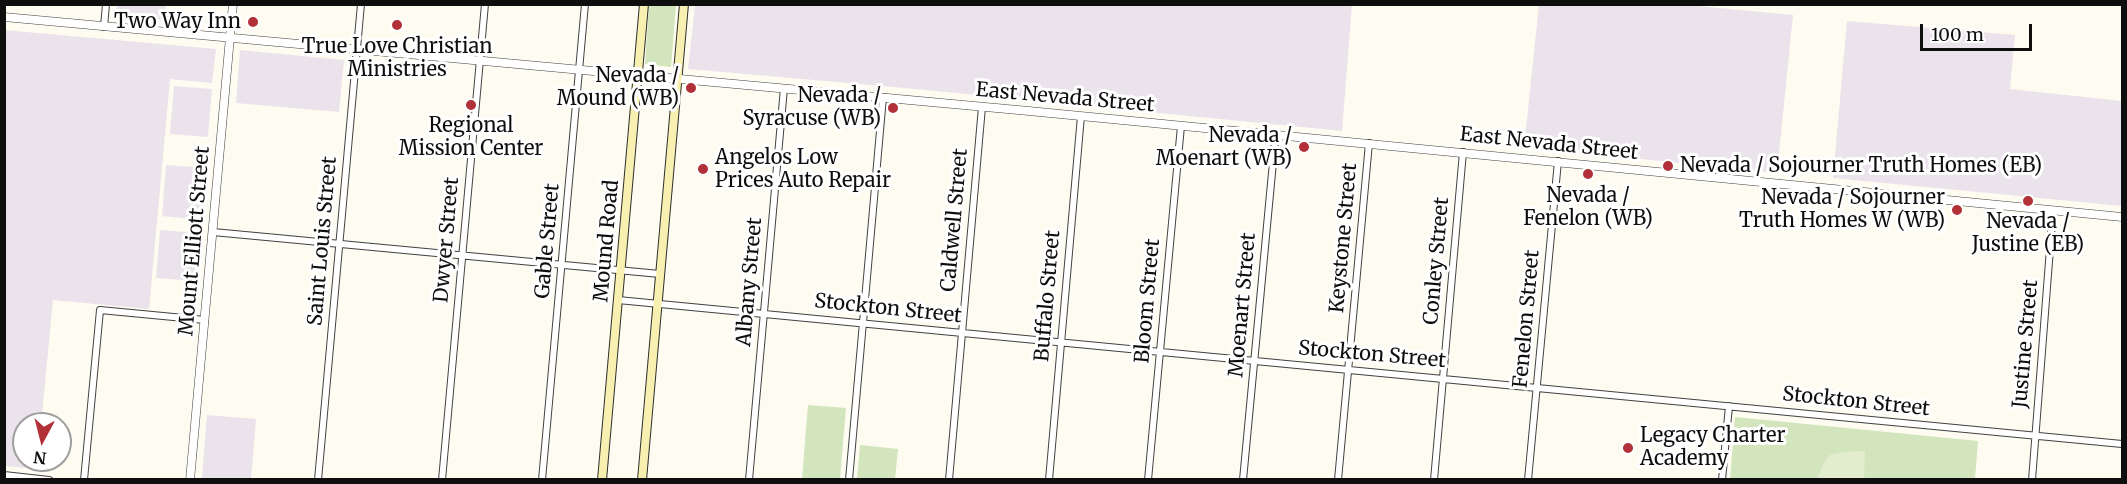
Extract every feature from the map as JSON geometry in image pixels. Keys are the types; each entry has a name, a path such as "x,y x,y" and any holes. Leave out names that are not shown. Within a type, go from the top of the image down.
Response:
{"main road":[{"name":"Mound Road","path":"603,480 644,4"},
{"path":"642,480 684,4"}],"street":[{"path":"104,27 106,4"},
{"name":"Mount Elliott Street","path":"190,480 233,4"},
{"name":"Saint Louis Street","path":"318,480 361,4"},
{"name":"Dwyer Street","path":"442,480 485,4"},
{"name":"Gable Street","path":"542,480 585,4"},
{"name":"East Nevada Street","path":"4,17 1369,143 2122,217"},
{"name":"Albany Street","path":"749,480 784,88"},
{"path":"849,480 883,98"},
{"name":"Caldwell Street","path":"949,480 982,107"},
{"name":"Buffalo Street","path":"1049,480 1081,116"},
{"name":"Bloom Street","path":"1148,480 1181,126"},
{"name":"Moenart Street","path":"1243,480 1275,141 1278,135"},
{"name":"Keystone Street","path":"1338,480 1369,143"},
{"name":"Conley Street","path":"1434,480 1464,152"},
{"name":"Fenelon Street","path":"1528,480 1558,161"},
{"name":"Justine Street","path":"2032,480 2053,210"},
{"path":"213,232 660,274"},
{"name":"Stockton Street","path":"618,300 2122,444"},
{"path":"84,480 100,310 205,320"},
{"path":"1722,480 1729,406"},
{"path":"4,475 49,480"}],"shaded area":[{"path":"117,5 166,5 164,20 116,15"},
{"path":"695,5 1352,5 1342,131 688,69"},
{"path":"1539,5 1687,5 1793,15 1777,173 1524,147"},
{"path":"1847,21 2015,35 2010,89 2122,101 2122,206 1833,178"},
{"path":"4,30 216,49 212,83 170,79 149,309 53,300 42,412 12,412 12,467 5,466"},
{"path":"240,50 344,60 339,112 236,103"},
{"path":"174,86 212,89 208,137 170,134"},
{"path":"166,165 206,168 202,220 162,216"},
{"path":"160,230 200,233 196,281 156,278"},
{"path":"207,415 256,419 251,479 202,479"}],"green space":[{"path":"649,5 676,5 671,67 645,64"},
{"path":"808,405 846,408 840,479 802,479"},
{"path":"1735,417 1978,441 1975,479 1730,480"},
{"path":"860,445 898,449 895,479 857,479"},
{"path":"1865,451 1864,479 1817,479 1823,464 1830,455"}],"place":[{"name":"Two Way Inn","path":"253,22"},
{"name":"True Love Christian Ministries","path":"397,25"},
{"name":"Nevada / Mound (WB)","path":"691,88"},
{"name":"Regional Mission Center","path":"471,105"},
{"name":"Nevada / Syracuse (WB)","path":"893,108"},
{"name":"Nevada / Moenart (WB)","path":"1304,147"},
{"name":"Nevada / Sojourner Truth Homes (EB)","path":"1668,166"},
{"name":"Angelos Low Prices Auto Repair","path":"703,169"},
{"name":"Nevada / Fenelon (WB)","path":"1588,174"},
{"name":"Nevada / Justine (EB)","path":"2028,201"},
{"name":"Nevada / Sojourner Truth Homes W (WB)","path":"1957,210"},
{"name":"Legacy Charter Academy","path":"1628,448"}]}
